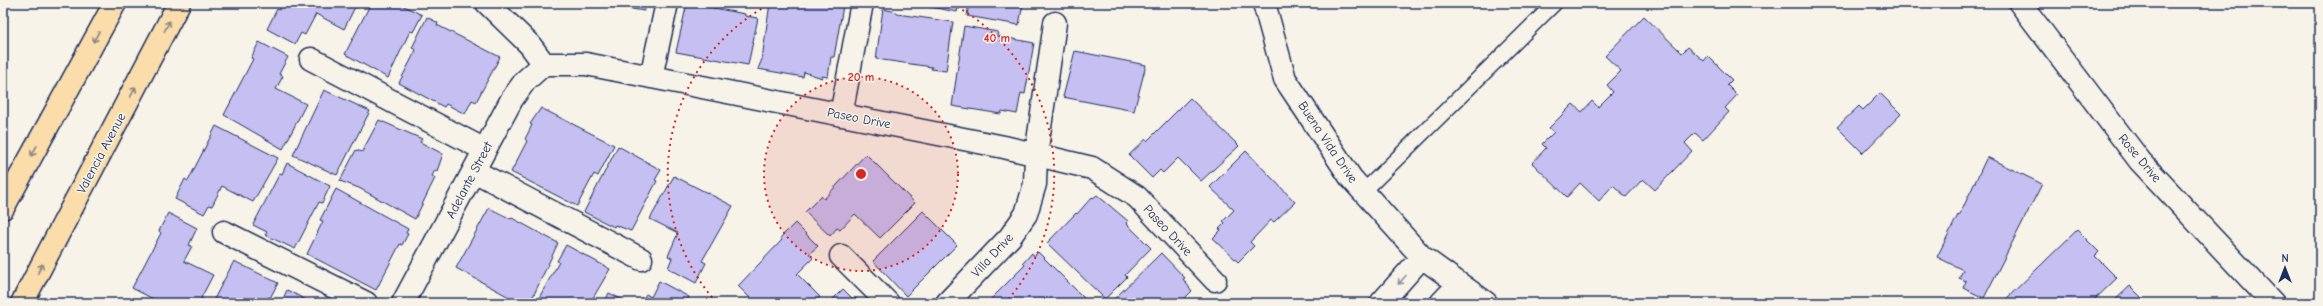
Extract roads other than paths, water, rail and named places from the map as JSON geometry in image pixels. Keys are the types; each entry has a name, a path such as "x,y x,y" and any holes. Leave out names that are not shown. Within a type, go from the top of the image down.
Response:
{"main road":[{"path":"3,208 115,3"},
{"name":"Valencia Avenue","path":"22,303 179,3"}],"street":[{"path":"487,3 530,45 544,64"},
{"path":"652,77 667,3"},
{"path":"841,115 862,3"},
{"name":"Buena Vida Drive","path":"1264,3 1285,79 1350,178 1422,257 1486,303"},
{"name":"Rose Drive","path":"2020,3 2140,161 2273,303"},
{"name":"Villa Drive","path":"954,301 1010,237 1026,214 1035,184 1036,155 1055,23"},
{"path":"311,58 484,150"},
{"name":"Paseo Drive","path":"544,64 586,64 1036,155 1092,168 1137,197 1215,280"},
{"name":"Adelante Street","path":"403,303 512,99 525,81 544,64"},
{"path":"474,171 641,259"},
{"path":"224,232 366,303"},
{"path":"841,256 888,303"},
{"path":"1381,303 1422,257"},
{"path":"1441,303 1459,284"}],"lane":[{"path":"1363,192 1555,3"}]}
